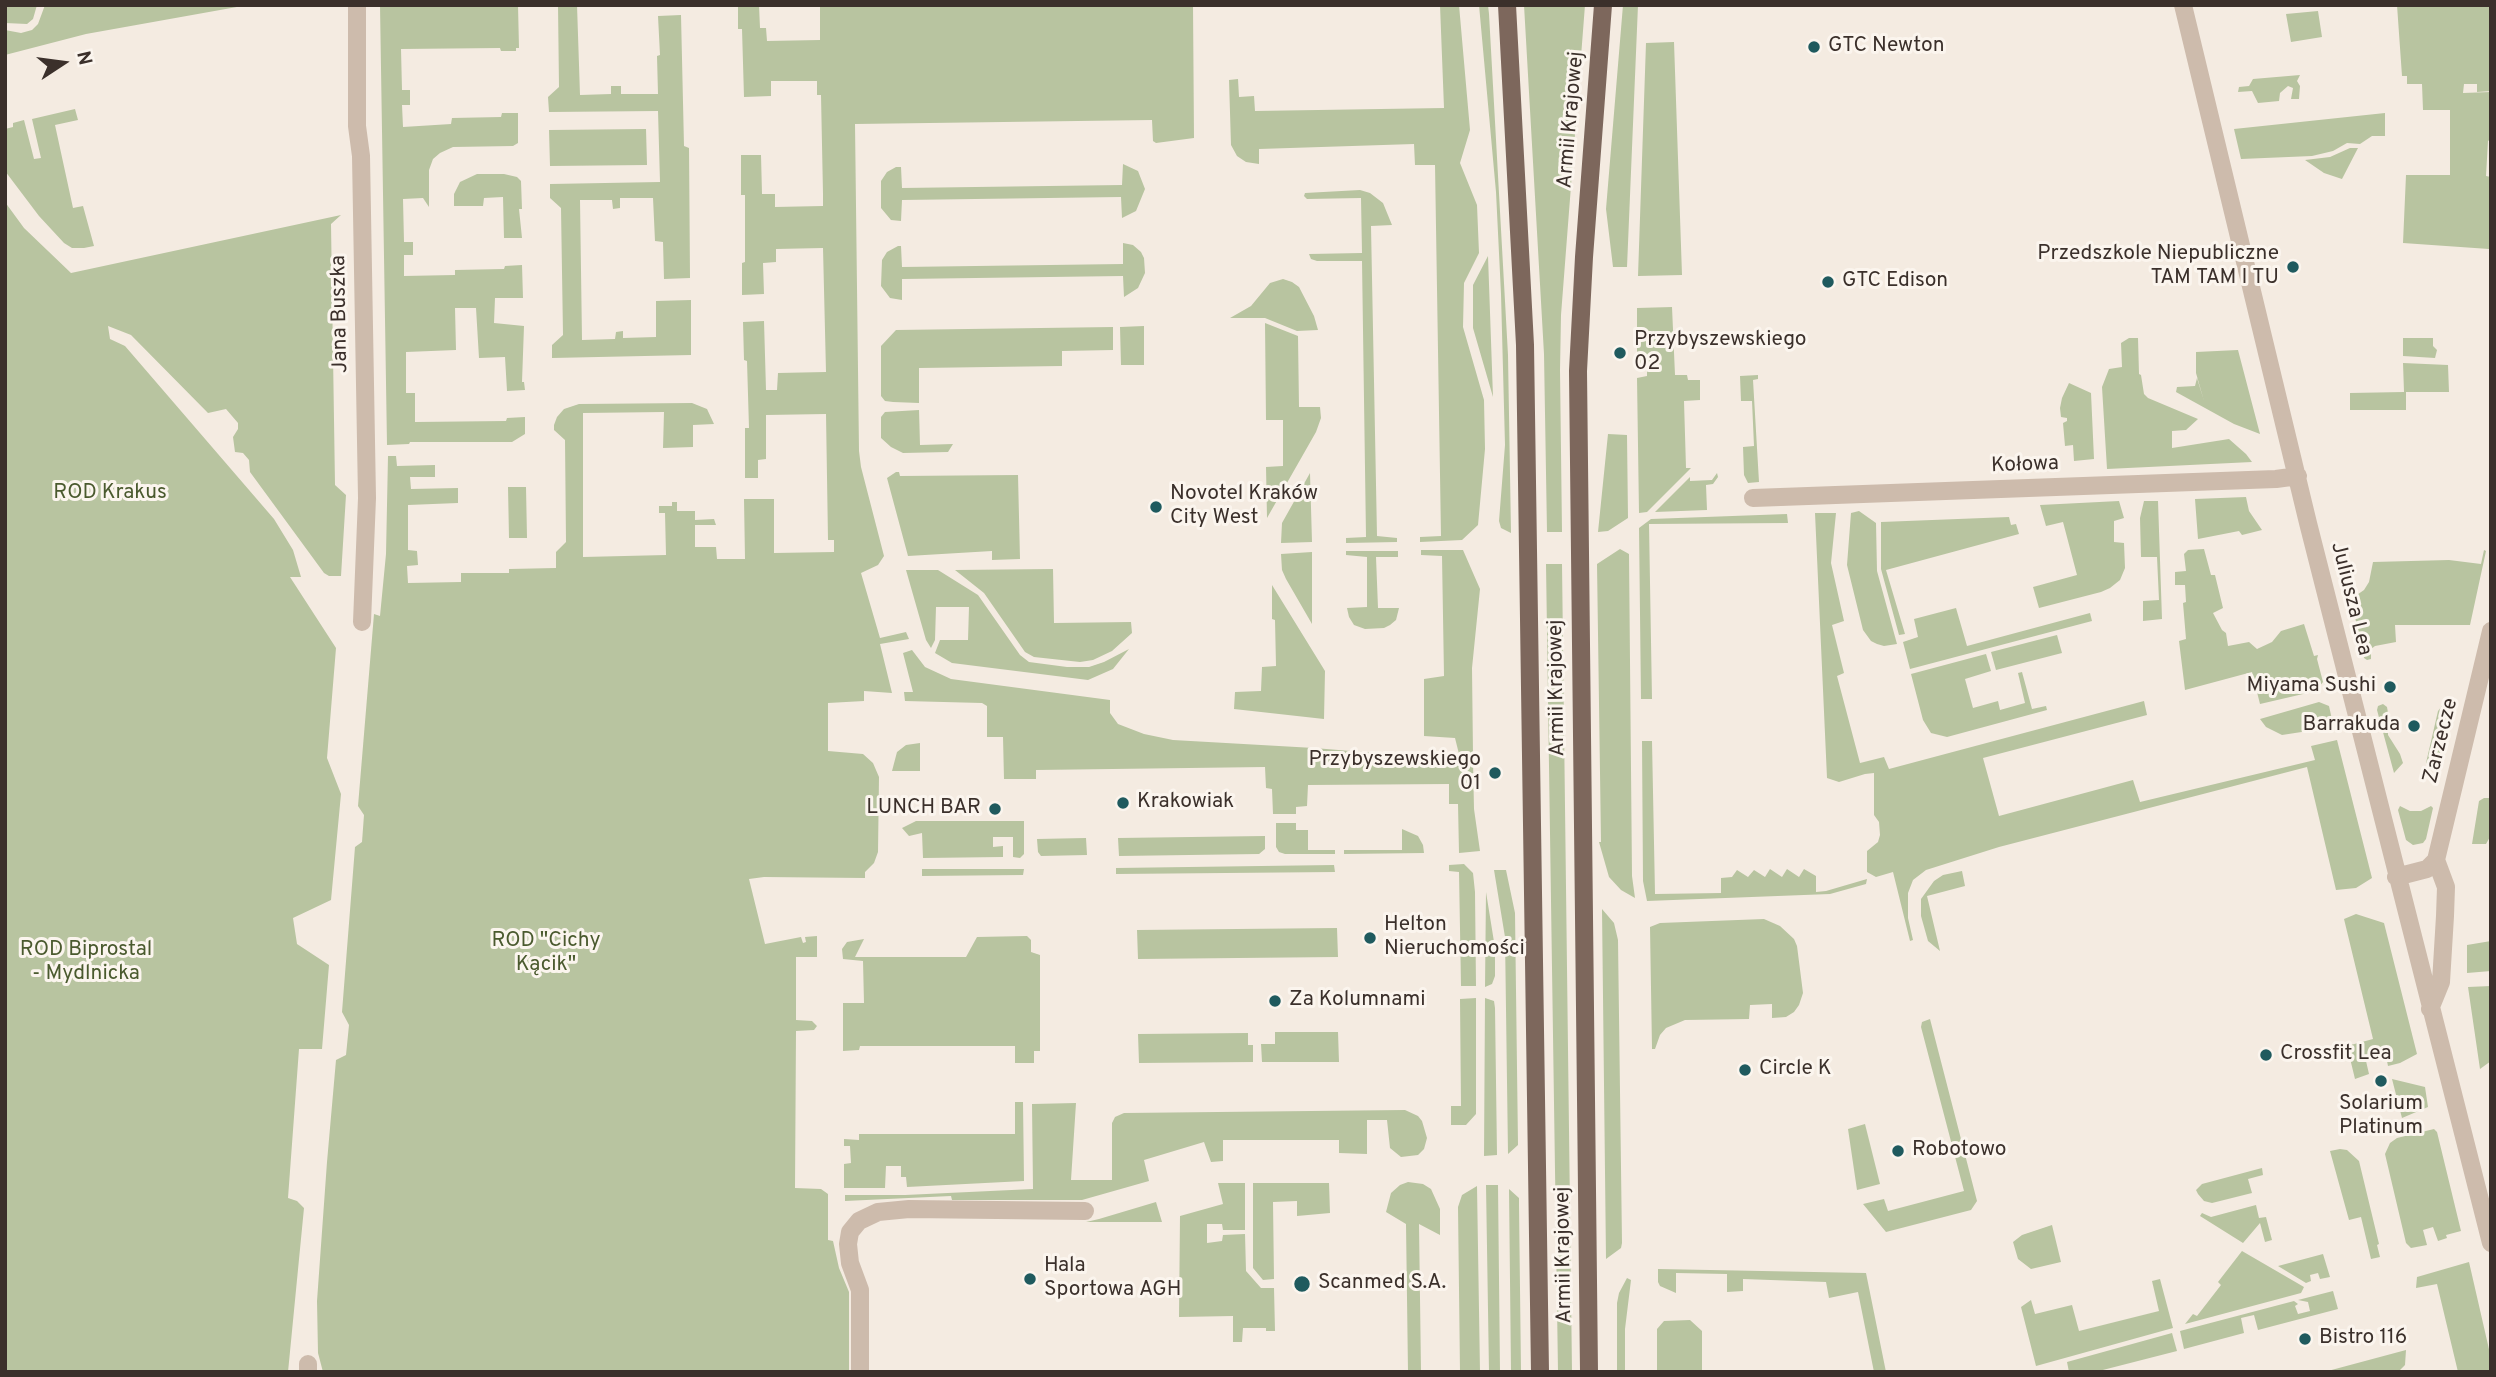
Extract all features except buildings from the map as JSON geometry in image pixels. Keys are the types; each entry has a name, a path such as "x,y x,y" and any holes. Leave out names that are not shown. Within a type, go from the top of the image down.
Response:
{"main road":[{"name":"Armii Krajowej","path":"1507,5 1525,358 1540,1372"},
{"name":"Armii Krajowej","path":"1589,1372 1578,381 1584,257 1603,5"}],"street":[{"name":"Jana Buszka","path":"357,5 357,126 361,156 367,498 362,622"},
{"name":"Juliusza Lea","path":"2183,5 2396,877 2487,1211 2491,1244"},
{"name":"Kołowa","path":"1753,498 2276,479 2298,475"},
{"name":"Zarzecze","path":"2435,860 2491,631"},
{"path":"2396,877 2430,867 2435,860"},
{"path":"2430,1009 2441,982 2446,887 2435,860"},
{"path":"860,1372 860,1290 850,1263 848,1244 854,1226 864,1217 888,1210 909,1209 1085,1211"}],"green space":[{"path":"37,5 33,19 27,24 5,23 5,6"},
{"path":"45,5 248,5 86,34 5,55 5,30 21,33 32,30 38,24"},
{"path":"380,5 518,5 519,48 516,48 516,51 501,51 500,48 401,49 402,90 410,90 410,105 402,105 403,127 451,124 452,118 501,117 502,113 518,113 518,143 513,146 453,147 440,153 433,159 429,170 429,207 423,198 403,199 404,242 413,242 413,255 404,255 404,276 455,275 455,270 504,269 505,266 522,265 523,298 495,298 494,323 524,326 522,382 525,390 507,391 505,357 479,358 476,308 455,308 456,350 406,352 406,393 415,393 415,422 506,421 507,418 525,417 525,434 512,442 410,442 387,445"},
{"path":"558,5 577,5 580,95 611,94 611,86 621,86 621,94 658,94 658,16 681,15 684,146 689,148 690,278 664,279 663,242 655,241 653,198 620,198 620,208 613,209 612,200 580,200 582,340 615,339 616,332 623,331 623,338 656,337 656,301 691,300 691,355 552,358 552,345 563,335 561,208 550,198 550,184 660,182 658,111 549,112 548,97 559,87"},
{"name":"ROD \"Cichy Kącik\"","path":"738,5 759,5 760,28 766,28 767,41 820,40 820,5 1193,5 1194,138 1156,143 1153,141 1152,120 855,124 859,451 884,556 878,565 861,573 880,638 906,632 909,639 880,644 892,693 864,691 864,701 828,703 828,751 863,754 873,763 879,777 878,852 874,863 865,872 865,878 749,879 765,944 801,937 803,943 806,942 805,937 817,936 817,957 796,957 796,1020 812,1021 817,1026 814,1030 796,1031 795,1188 821,1189 828,1194 828,1240 833,1241 839,1268 849,1292 849,1372 323,1372 318,1353 317,1301 336,1060 346,1055 349,1025 342,1012 355,847 362,842 364,815 358,806 374,614 380,616 386,554 388,456 396,456 397,466 435,465 435,477 410,477 411,489 458,488 458,503 408,505 408,550 417,551 418,565 407,566 408,583 461,582 461,573 509,573 509,569 556,568 556,552 566,542 565,440 554,430 554,425 564,409 579,404 692,403 707,409 714,424 693,425 693,447 663,448 664,412 583,413 583,557 666,555 665,513 659,513 659,506 672,506 672,502 677,502 677,511 695,511 695,520 714,519 716,525 695,525 695,547 716,547 717,559 745,559 744,499 774,499 774,553 834,552 834,540 828,540 826,414 766,415 766,459 758,460 758,478 745,478 745,428 749,428 743,322 764,321 766,390 777,390 778,373 826,372 823,248 776,249 776,262 763,263 764,294 742,295 745,195 741,195 741,155 761,155 762,194 775,194 775,207 823,206 823,194 821,95 817,95 817,81 771,81 771,96 744,97 742,29 738,29"},
{"path":"1440,5 1459,5 1470,130 1460,163 1477,205 1479,253 1464,283 1463,327 1484,400 1485,449 1478,525 1462,540 1420,542 1420,537 1441,536 1435,165 1415,165 1414,144 1259,149 1259,164 1246,162 1237,156 1231,145 1229,80 1238,79 1239,97 1254,96 1255,111 1444,108"},
{"path":"1479,5 1488,5 1489,14 1508,355 1511,533 1501,528 1499,521 1505,445 1501,294 1496,192"},
{"path":"1524,5 1585,5 1561,315 1562,532 1547,532 1544,354"},
{"path":"1623,5 1638,5 1627,267 1613,267 1606,209"},
{"path":"2397,5 2491,5 2491,91 2477,92 2477,84 2464,84 2463,93 2491,92 2491,139 2488,141 2486,176 2491,177 2489,249 2403,243 2406,175 2450,175 2450,110 2423,110 2422,84 2407,84 2407,76 2402,76"},
{"path":"2318,11 2322,37 2291,42 2286,14"},
{"path":"1674,42 1682,275 1638,276 1646,43"},
{"path":"2300,75 2297,81 2300,86 2299,99 2291,99 2293,88 2288,86 2280,93 2279,101 2258,103 2252,91 2238,92 2239,87 2249,86 2253,79"},
{"path":"75,109 78,120 55,125 73,208 83,206 94,246 84,248 72,248 64,243 39,216 5,171 5,129 24,120 34,159 41,158 32,119"},
{"path":"2385,113 2385,136 2372,136 2360,144 2347,143 2333,151 2312,156 2241,159 2234,129"},
{"path":"646,129 647,165 550,166 549,130"},
{"path":"2350,148 2358,148 2342,179 2324,173 2305,160 2330,157"},
{"path":"1123,164 1138,171 1145,189 1136,211 1122,218 1121,197 902,200 901,221 891,220 881,208 881,181 887,172 896,167 901,167 902,188 1122,185"},
{"path":"477,174 504,174 517,177 521,181 522,209 519,209 522,238 504,238 503,197 484,198 483,206 454,206 454,194 460,182"},
{"path":"1360,190 1370,193 1383,203 1392,225 1371,226 1377,536 1397,538 1397,542 1346,543 1346,538 1366,537 1362,261 1317,261 1311,259 1309,254 1362,253 1361,198 1307,199 1305,193"},
{"path":"5,202 24,228 71,273 341,215 331,224 335,485 346,495 341,576 324,573 250,472 249,460 243,453 235,452 233,437 238,423 226,409 208,413 131,335 108,326 110,339 125,346 274,519 293,550 301,577 290,577 336,648 327,758 341,794 331,900 293,918 297,944 329,965 322,1049 299,1049 288,1198 297,1201 304,1208 288,1372 5,1372"},
{"path":"1123,243 1133,245 1141,252 1145,273 1138,288 1124,297 1123,276 902,279 902,300 890,298 881,286 882,260 887,252 898,246 901,246 902,267 1123,264"},
{"path":"1488,256 1493,397 1473,328 1473,285"},
{"path":"1283,279 1299,287 1318,330 1297,331 1265,318 1230,318 1251,306 1270,283"},
{"path":"1672,307 1675,375 1687,375 1688,380 1700,380 1700,400 1684,401 1686,468 1691,468 1647,512 1639,513 1637,378 1647,376 1647,367 1637,367 1637,308"},
{"path":"1265,323 1298,336 1299,407 1320,407 1321,418 1316,432 1267,518 1266,467 1283,466 1283,420 1266,420"},
{"path":"1144,326 1144,365 1121,365 1120,327"},
{"path":"1113,327 1113,350 1062,351 1062,366 919,368 919,403 885,401 881,396 881,346 896,330"},
{"path":"2129,338 2138,338 2139,374 2144,394 2198,419 2186,430 2172,431 2172,448 2229,439 2252,462 2107,469 2102,387 2109,369 2122,367 2121,343"},
{"path":"2403,338 2433,338 2433,346 2437,350 2435,358 2403,356"},
{"path":"2238,350 2260,434 2234,424 2176,392 2177,387 2195,386 2197,378 2204,401 2196,373 2196,352"},
{"path":"2403,363 2448,365 2449,392 2406,392 2406,410 2350,410 2350,393 2404,392"},
{"path":"1758,375 1758,379 1753,380 1759,482 1748,483 1744,475 1743,447 1754,446 1752,401 1741,401 1740,376"},
{"path":"2069,383 2091,393 2094,459 2074,461 2073,445 2065,446 2063,423 2067,418 2061,417 2060,408"},
{"path":"919,410 920,445 953,444 948,452 903,453 881,438 881,417 885,412"},
{"path":"1608,434 1627,435 1628,518 1608,531 1598,532"},
{"path":"899,472 900,476 1018,475 1020,559 992,560 992,551 908,556 887,478"},
{"path":"1310,473 1312,542 1281,543 1282,523"},
{"path":"1717,473 1718,477 1713,484 1706,485 1707,510 1655,512 1690,477 1690,481 1712,480"},
{"path":"508,487 526,487 527,538 509,538"},
{"path":"2246,497 2249,511 2262,530 2242,535 2239,531 2198,539 2195,499"},
{"path":"2119,501 2124,518 2114,521 2114,542 2124,543 2125,568 2120,580 2101,592 2039,608 2033,587 2077,575 2063,522 2046,526 2040,505"},
{"path":"2144,501 2158,501 2162,619 2143,621 2143,601 2159,600 2157,557 2141,557 2140,518"},
{"path":"1859,511 1876,523 1877,571 1897,644 1877,644 1871,641 1863,630 1847,565 1851,513"},
{"path":"1815,513 1836,513 1831,563 1844,621 1832,625 1844,673 1837,676 1860,763 1884,757 1889,769 2144,701 2147,715 1983,758 1999,816 2133,780 2140,802 2315,760 2311,746 2337,740 2372,878 2356,888 2336,890 2307,767 1999,847 1926,870 1913,880 1908,893 1908,918 1913,940 1910,941 1893,872 1876,877 1867,872 1867,851 1878,842 1880,835 1879,822 1874,815 1874,773 1839,782 1827,778"},
{"path":"1787,514 1788,523 1649,524 1652,699 1641,699 1639,528 1651,519"},
{"path":"2009,517 2011,525 2016,524 2019,534 1886,570 1905,634 1899,635 1881,569 1881,522"},
{"path":"1620,549 1629,554 1632,876 1635,898 1621,890 1609,877 1599,842 1597,564"},
{"path":"2204,549 2211,575 2215,575 2223,608 2213,613 2226,633 2228,646 2249,642 2257,649 2272,642 2281,631 2304,624 2314,656 2318,655 2323,682 2316,691 2260,704 2252,672 2185,690 2179,641 2186,639 2183,603 2186,602 2185,585 2175,585 2175,572 2186,571 2184,554 2188,550"},
{"path":"1421,550 1463,550 1480,589 1472,668 1473,755 1459,754 1455,738 1424,736 1424,679 1444,676 1442,556 1421,555"},
{"path":"2484,550 2486,551 2470,625 2395,625 2396,642 2375,646 2371,649 2371,659 2364,658 2351,599 2364,590 2369,582 2373,562 2449,560 2481,564"},
{"path":"1346,551 1398,551 1398,557 1376,557 1378,608 1399,608 1396,620 1390,625 1365,629 1354,625 1349,617 1347,608 1367,607 1367,557 1346,555"},
{"path":"1312,552 1312,624 1282,570 1281,554"},
{"path":"1546,564 1562,564 1572,1372 1558,1372"},
{"path":"1053,569 1054,623 1131,622 1132,633 1112,651 1093,660 1080,662 1034,657 1025,652 984,593 955,570"},
{"path":"906,570 938,570 978,595 1020,655 1029,662 1089,667 1129,649 1113,669 1088,680 952,663 935,653 940,640 968,640 969,607 936,607 935,640 931,648 926,640"},
{"path":"1272,585 1325,671 1324,719 1234,709 1235,692 1261,691 1262,667 1276,666"},
{"path":"1956,608 1967,646 2090,613 2092,621 1910,669 1903,642 1918,637 1914,619"},
{"path":"2057,635 2062,653 1996,670 1991,652"},
{"path":"912,650 925,667 951,679 1110,700 1110,713 1118,724 1144,734 1173,740 1473,761 1474,809 1480,851 1459,853 1458,804 1449,804 1449,784 1308,785 1307,806 1296,807 1296,814 1273,814 1272,789 1266,788 1265,767 1036,770 1036,779 1004,779 1003,737 987,737 987,706 982,703 905,701 904,692 913,692 903,653"},
{"path":"1986,654 1991,671 1965,679 1973,708 1998,701 2000,710 2025,703 2018,673 2022,672 2032,709 2046,706 2047,710 1947,737 1931,733 1923,720 1911,674"},
{"path":"2319,702 2329,706 2333,724 2282,735 2266,727 2260,719"},
{"path":"2383,704 2388,713 2388,735 2403,763 2394,773 2377,710 2378,706"},
{"path":"2442,706 2448,707 2450,712 2436,771 2426,763 2438,711"},
{"path":"1642,741 1652,741 1655,894 1721,893 1721,878 1732,877 1737,870 1748,877 1754,870 1765,877 1770,869 1782,877 1787,869 1799,877 1804,869 1816,876 1816,892 1867,879 1866,884 1830,894 1647,901 1643,881"},
{"path":"920,743 920,771 892,771 897,752 906,745"},
{"path":"2491,798 2491,835 2486,844 2472,844 2479,801"},
{"path":"2400,806 2410,811 2421,811 2431,806 2433,808 2423,843 2413,845 2406,840 2398,810"},
{"path":"916,821 1024,821 1024,854 1020,858 1013,857 1013,837 993,837 993,847 1003,846 1003,857 923,858 922,833 909,836 902,828"},
{"path":"1276,823 1296,823 1296,830 1308,830 1308,850 1335,850 1335,854 1279,852 1276,847"},
{"path":"1402,829 1418,836 1424,853 1344,854 1344,850 1402,850"},
{"path":"1265,836 1265,849 1259,854 1119,856 1118,838"},
{"path":"1086,838 1087,855 1041,856 1038,852 1037,839"},
{"path":"1464,864 1473,873 1475,892 1476,986 1461,986 1459,872 1449,871 1449,865"},
{"path":"1334,865 1335,872 1116,874 1116,868"},
{"path":"922,869 1024,869 1023,875 922,876"},
{"path":"1494,870 1506,870 1515,913 1518,1145 1508,1154 1505,937"},
{"path":"1962,871 1965,886 1927,896 1940,951 1928,941 1921,916 1921,899 1934,881 1943,875"},
{"path":"1486,892 1495,948 1495,976 1492,984 1485,987"},
{"path":"1602,909 1614,923 1618,940 1622,1243 1621,1248 1606,1259"},
{"path":"2356,914 2384,923 2417,1054 2388,1066 2386,1056 2366,1061 2369,1074 2355,1079 2347,1046 2373,1039 2344,919"},
{"path":"1764,919 1780,926 1794,939 1797,946 1803,993 1794,1012 1786,1017 1772,1018 1772,1004 1750,1005 1749,1019 1685,1020 1666,1028 1655,1049 1652,1049 1650,927 1660,923"},
{"path":"1337,928 1338,957 1138,959 1137,930"},
{"path":"1027,936 1031,940 1031,952 1040,955 1040,1051 1034,1051 1034,1063 1015,1063 1015,1046 860,1046 859,1050 843,1051 843,1003 864,1003 863,961 843,959 842,949 847,942 864,939 855,957 966,957 977,937"},
{"path":"2491,941 2491,971 2467,973 2467,945"},
{"path":"2491,986 2491,1061 2480,1069 2468,987"},
{"path":"1476,998 1476,1114 1466,1125 1451,1125 1451,1106 1461,1106 1460,999"},
{"path":"1485,998 1494,1001 1495,1008 1497,1155 1484,1156"},
{"path":"1930,1019 1977,1201 1971,1210 1886,1232 1863,1204 1884,1199 1888,1211 1964,1191 1921,1027 1922,1022"},
{"path":"1275,1032 1338,1032 1339,1062 1262,1062 1261,1044 1275,1044"},
{"path":"1248,1033 1248,1045 1253,1045 1253,1062 1139,1063 1138,1034"},
{"path":"2392,1079 2425,1087 2428,1107 2402,1118"},
{"path":"1015,1102 1023,1102 1024,1181 907,1187 906,1177 901,1177 901,1166 886,1166 885,1188 844,1188 844,1164 851,1163 850,1146 844,1146 844,1139 859,1140 859,1134 1015,1134"},
{"path":"1076,1103 1071,1180 1112,1180 1112,1123 1115,1117 1124,1113 1405,1110 1422,1121 1427,1138 1424,1149 1418,1155 1401,1157 1390,1148 1387,1120 1367,1120 1367,1154 1339,1153 1339,1140 1223,1140 1223,1161 1211,1162 1204,1142 1144,1160 1149,1181 1082,1200 952,1200 951,1196 845,1201 845,1195 1033,1189 1032,1104"},
{"path":"1865,1124 1880,1184 1857,1190 1848,1129"},
{"path":"2434,1129 2437,1132 2461,1231 2446,1235 2447,1238 2438,1241 2433,1227 2423,1230 2427,1245 2411,1248 2406,1243 2385,1154 2390,1143 2397,1138"},
{"path":"2347,1150 2359,1161 2380,1257 2371,1259 2361,1217 2349,1220 2330,1151"},
{"path":"2262,1168 2263,1175 2248,1179 2252,1193 2212,1203 2204,1201 2196,1190 2202,1184"},
{"path":"1408,1182 1423,1184 1431,1189 1440,1209 1440,1235 1419,1224 1421,1372 1408,1372 1406,1224 1386,1212 1391,1193"},
{"path":"1218,1183 1245,1183 1245,1230 1223,1230 1222,1224 1207,1224 1207,1243 1222,1241 1223,1235 1245,1234 1246,1271 1261,1288 1274,1288 1275,1331 1266,1331 1266,1328 1243,1328 1242,1342 1233,1342 1233,1316 1179,1317 1180,1216 1223,1204"},
{"path":"1253,1183 1329,1183 1330,1213 1297,1216 1297,1201 1273,1202 1274,1279 1263,1280 1253,1268"},
{"path":"1486,1185 1498,1185 1500,1372 1489,1372"},
{"path":"1477,1186 1480,1372 1460,1372 1458,1207 1462,1195"},
{"path":"1509,1189 1519,1198 1521,1372 1511,1372"},
{"path":"1156,1202 1162,1222 1086,1222 1099,1219"},
{"path":"2256,1205 2259,1218 2266,1217 2272,1240 2265,1242 2260,1223 2243,1243 2200,1216 2202,1213 2211,1217"},
{"path":"2052,1225 2061,1262 2031,1269 2018,1259 2013,1242 2022,1235"},
{"path":"2242,1251 2304,1287 2301,1293 2185,1324 2193,1314 2197,1316"},
{"path":"2323,1254 2330,1277 2320,1279 2318,1273 2310,1275 2311,1281 2306,1283 2278,1266"},
{"path":"2469,1262 2491,1358 2491,1372 2458,1372 2437,1284 2416,1288 2417,1277"},
{"path":"1658,1269 1866,1273 1886,1372 1874,1372 1858,1292 1829,1298 1826,1282 1743,1279 1743,1291 1727,1292 1727,1274 1676,1273 1676,1293 1660,1286"},
{"path":"1627,1278 1631,1280 1625,1329 1625,1372 1617,1372 1617,1303"},
{"path":"2160,1279 2173,1328 2036,1366 2021,1307 2031,1300 2035,1314 2072,1305 2079,1331 2159,1311 2152,1281"},
{"path":"2333,1291 2338,1309 2258,1330 2254,1315 2241,1318 2244,1333 2184,1349 2180,1331 2294,1301 2298,1304 2295,1306 2298,1314 2310,1311 2308,1302 2298,1300"},
{"path":"1690,1320 1702,1331 1702,1372 1657,1372 1657,1329 1664,1321"},
{"path":"2172,1333 2177,1351 2095,1372 2069,1372 2067,1362"},
{"path":"2406,1350 2405,1365 2398,1372 2324,1372"}],"place":[{"name":"GTC Newton","path":"1814,47"},
{"name":"Przedszkole Niepubliczne TAM TAM I TU","path":"2293,267"},
{"name":"GTC Edison","path":"1828,282"},
{"name":"Przybyszewskiego 02","path":"1620,353"},
{"name":"Novotel Kraków City West","path":"1156,507"},
{"name":"Miyama Sushi","path":"2390,687"},
{"name":"Barrakuda","path":"2414,726"},
{"name":"Przybyszewskiego 01","path":"1495,773"},
{"name":"Krakowiak","path":"1123,803"},
{"name":"LUNCH BAR","path":"995,809"},
{"name":"Helton Nieruchomości","path":"1370,938"},
{"name":"Za Kolumnami","path":"1275,1001"},
{"name":"Crossfit Lea","path":"2266,1055"},
{"name":"Circle K","path":"1745,1070"},
{"name":"Solarium Platinum","path":"2381,1081"},
{"name":"Robotowo","path":"1898,1151"},
{"name":"Hala Sportowa AGH","path":"1030,1279"},
{"name":"Scanmed S.A.","path":"1302,1284"},
{"name":"Bistro 116","path":"2305,1339"}],"park label":[{"name":"ROD Krakus","path":"110,494"},
{"name":"ROD Biprostal - Mydlnicka","path":"86,963"}]}
